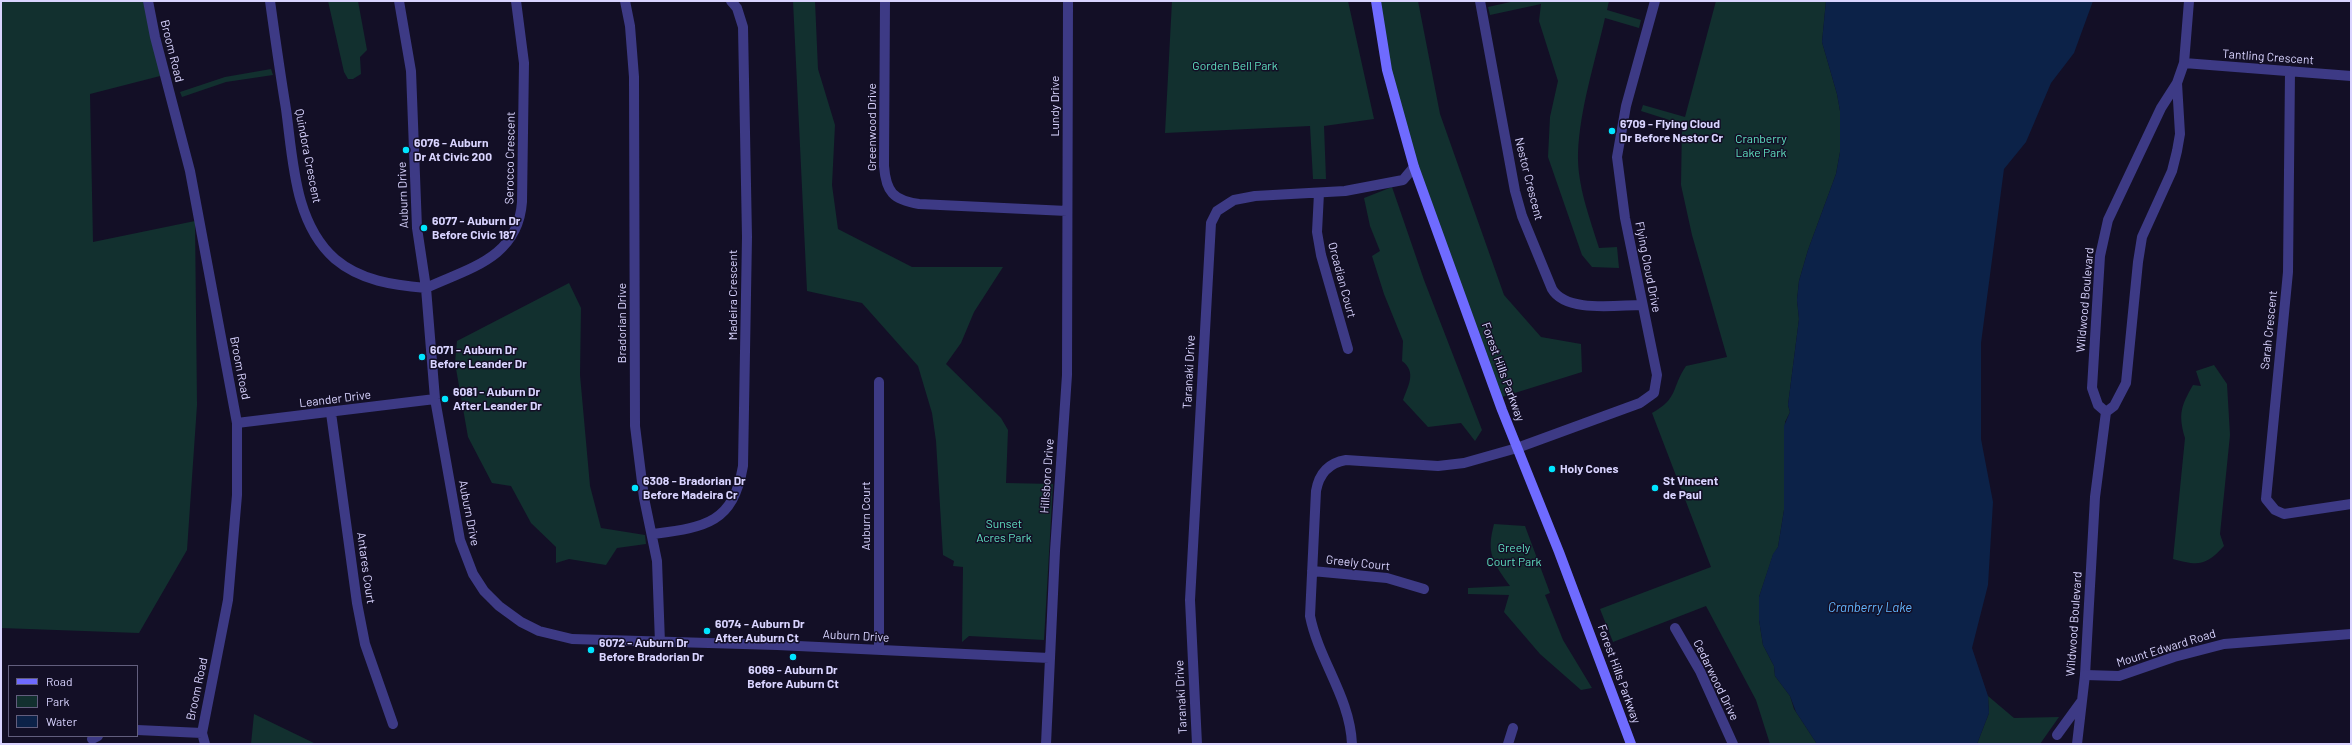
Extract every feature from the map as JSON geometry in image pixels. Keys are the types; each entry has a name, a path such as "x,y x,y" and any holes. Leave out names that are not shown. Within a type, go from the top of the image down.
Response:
{"main road":[{"name":"Forest Hills Parkway","path":"1376,1 1387,70 1414,167 1517,448 1559,552 1631,744"}],"street":[{"name":"Broom Road","path":"148,1 155,37 190,171 237,423 237,495 228,600 202,733 205,744"},
{"name":"Quindora Crescent","path":"270,1 300,197 316,234 336,260 366,277 397,285 426,288"},
{"name":"Auburn Drive","path":"399,1 412,71 417,228 426,288 435,399 462,549 473,574 489,596 521,622 552,635 572,639 879,650 1050,658"},
{"name":"Serocco Crescent","path":"426,288 495,255 510,240 519,222 522,202 524,63 516,1"},
{"name":"Bradorian Drive","path":"625,1 630,26 634,77 635,426 644,498 653,534 660,594 660,643"},
{"name":"Madeira Crescent","path":"653,534 696,528 719,516 734,498 743,466 747,237 743,35 741,16 731,1"},
{"name":"Greenwood Drive","path":"885,1 884,166 887,186 892,194 898,199 919,204 1067,211"},
{"name":"Lundy Drive","path":"1067,211 1068,1"},
{"name":"Nestor Crescent","path":"1480,1 1515,191 1522,216 1552,289 1560,299 1572,304 1642,305"},
{"name":"Flying Cloud Drive","path":"1517,448 1640,403 1654,393 1657,375 1620,195 1617,157 1626,106 1655,1"},
{"name":"Wildwood Boulevard","path":"2106,412 2098,405 2092,388 2100,256 2104,233 2108,220 2161,108 2177,83 2184,63 2189,1"},
{"name":"Tantling Crescent","path":"2184,63 2351,76"},
{"name":"Sarah Crescent","path":"2290,71 2288,272 2266,499 2275,510 2284,514 2351,504"},
{"name":"Wildwood Boulevard","path":"2057,735 2080,702 2085,675 2095,497 2106,412 2114,406 2126,383 2138,262 2142,237 2172,171 2177,152 2180,134 2177,83"},
{"name":"Taranaki Drive","path":"1197,744 1190,600 1212,223 1218,211 1234,200 1255,196 1319,193 1403,180 1414,167"},
{"name":"Orcadian Court","path":"1319,193 1317,232 1321,255 1348,349"},
{"name":"Hillsboro Drive","path":"1046,744 1068,375 1067,211"},
{"name":"Auburn Court","path":"879,382 879,650"},
{"name":"Leander Drive","path":"237,423 331,413 435,399"},
{"name":"Antares Court","path":"331,413 357,603 365,644 393,724"},
{"path":"1352,744 1349,718 1345,702 1313,632 1310,605 1317,484 1321,475 1333,464 1346,460 1454,465 1517,448"},
{"name":"Greely Court","path":"1312,571 1387,578 1424,589"},
{"name":"Cedarwood Drive","path":"1675,628 1700,671 1733,744"},
{"name":"Mount Edward Road","path":"2085,675 2119,676 2174,657 2224,644 2351,634"},
{"path":"2077,744 2080,702"},
{"path":"1508,744 1513,728"},
{"path":"138,730 202,733"}],"green space":[{"path":"1,1 143,1 164,75 90,94 93,242 195,221 197,405 187,550 139,633 1,628"},
{"path":"328,1 358,1 367,50 360,57 361,74 353,79 348,79 344,72"},
{"name":"Sunset Acres Park","path":"793,1 815,1 818,69 835,125 832,185 838,229 912,267 1003,267 974,312 961,343 946,364 1001,418 1008,430 1006,483 1053,484 1044,640 969,636 962,642 963,567 953,566 954,561 943,555 936,441 932,413 918,366 862,303 807,291"},
{"name":"Gorden Bell Park","path":"1172,1 1348,1 1374,119 1324,126 1326,179 1313,179 1310,126 1165,133"},
{"path":"1379,1 1418,1 1440,114 1504,295 1541,337 1581,344 1582,372 1502,397 1445,244 1418,166 1395,88"},
{"path":"1515,1 1609,1 1607,10 1641,20 1639,28 1605,18 1588,85 1579,136 1578,165 1588,213 1599,248 1617,247 1619,268 1592,267 1582,255 1548,157 1550,117 1558,81 1539,21 1541,4 1490,15 1488,7"},
{"name":"Cranberry Lake Park","path":"1716,1 1826,1 1822,42 1837,94 1840,111 1840,152 1836,174 1808,250 1799,281 1797,300 1799,319 1788,405 1790,412 1785,422 1784,510 1778,547 1773,555 1759,597 1759,620 1763,645 1774,666 1775,676 1790,696 1794,709 1817,744 1770,744 1756,700 1706,606 1613,642 1600,609 1711,567 1652,413 1661,408 1671,397 1686,366 1727,357 1692,235 1681,185 1682,124 1641,111 1643,105 1685,117"},
{"path":"271,69 273,75 226,82 182,97 180,92 225,77"},
{"path":"1392,187 1424,280 1482,430 1475,441 1461,423 1428,427 1403,400 1409,384 1410,374 1407,365 1402,361 1403,341 1384,294 1372,256 1380,251 1370,226 1364,198"},
{"path":"569,283 581,308 580,375 590,486 601,528 645,535 646,544 617,548 606,565 569,559 556,563 556,547 531,523 511,486 492,483 468,437 455,363 457,341"},
{"path":"2214,365 2227,384 2230,435 2220,534 2224,546 2218,553 2207,561 2201,563 2189,563 2173,559 2185,438 2181,416 2183,405 2193,385 2201,386 2196,371"},
{"name":"Greely Court Park","path":"1494,524 1525,526 1550,593 1545,595 1563,640 1592,688 1581,690 1540,654 1504,612 1509,595 1468,594 1468,588 1510,586 1495,564 1491,550"},
{"path":"1988,696 2014,718 2059,717 2040,744 1977,744 1989,713"},
{"path":"254,714 316,744 251,744"}],"water":[{"name":"Cranberry Lake","path":"1826,1 2093,1 2074,53 2051,83 2026,142 2004,169 1981,343 1981,439 1993,502 1988,585 1972,648 1988,696 1989,713 1977,744 1817,744 1796,712 1790,696 1775,676 1774,666 1763,645 1759,620 1759,597 1773,554 1778,547 1784,510 1784,426 1790,412 1788,405 1799,319 1797,300 1799,281 1808,250 1836,174 1840,152 1840,111 1837,94 1822,42"}],"place":[{"name":"6709 - Flying Cloud Dr Before Nestor Cr","path":"1612,131"},
{"name":"6076 - Auburn Dr At Civic 200","path":"406,150"},
{"name":"6077 - Auburn Dr Before Civic 187","path":"424,228"},
{"name":"6071 - Auburn Dr Before Leander Dr","path":"422,357"},
{"name":"6081 - Auburn Dr After Leander Dr","path":"445,399"},
{"name":"Holy Cones","path":"1552,469"},
{"name":"6308 - Bradorian Dr Before Madeira Cr","path":"635,488"},
{"name":"St Vincent de Paul","path":"1655,488"},
{"name":"6074 - Auburn Dr After Auburn Ct","path":"707,631"},
{"name":"6072 - Auburn Dr Before Bradorian Dr","path":"591,650"},
{"name":"6069 - Auburn Dr Before Auburn Ct","path":"793,657"}]}
